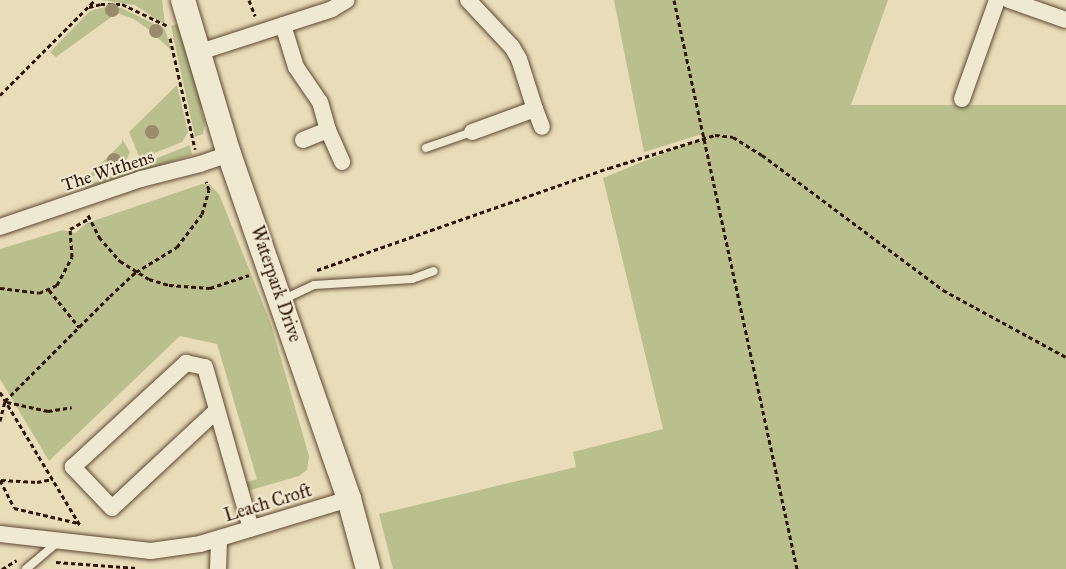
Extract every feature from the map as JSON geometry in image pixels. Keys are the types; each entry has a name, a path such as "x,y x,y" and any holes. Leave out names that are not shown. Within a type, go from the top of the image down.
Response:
{"street":[{"path":"200,52 332,9 346,0"},
{"path":"468,0 512,47 519,59 542,127"},
{"path":"962,99 998,0"},
{"path":"1009,0 1066,21"},
{"name":"Waterpark Drive","path":"175,9 200,52 229,154 282,301 348,499 368,569"},
{"path":"283,25 296,67 320,102 328,130 342,162"},
{"path":"472,132 536,109"},
{"path":"303,140 328,130"},
{"name":"The Withens","path":"0,226 82,201 141,179 229,154"},
{"path":"216,411 112,508 73,467 186,363 205,367 251,529"},
{"name":"Leach Croft","path":"0,534 151,551 219,539 348,499"},
{"path":"218,569 219,539"}],"lane":[{"path":"426,148 472,132"},
{"path":"282,301 314,285 412,279 434,271"},
{"path":"26,569 59,541"}],"path":[{"path":"0,94 95,0"},
{"path":"674,0 797,569"},
{"path":"88,7 101,4 122,4 168,27"},
{"path":"0,421 5,401 136,272 177,247 202,214 209,190 192,142 168,27 175,9"},
{"path":"309,273 704,137 733,137 762,155 944,290 1066,357"},
{"path":"82,201 108,248 120,261 136,272 169,285 210,288 230,283 255,272 258,281 273,276"},
{"path":"0,288 39,293 57,285 72,257 70,229 90,218"},
{"path":"49,290 79,327"},
{"path":"0,392 103,566"},
{"path":"5,401 48,411 72,407"},
{"path":"0,480 37,482 53,479"},
{"path":"0,480 15,508 80,524"},
{"path":"2,569 15,560 139,567"}],"green space":[{"path":"101,0 162,0 165,25 135,5"},
{"path":"614,0 888,0 851,105 1066,105 1066,569 393,569 379,514 576,467 573,452 663,429 603,178 706,136 699,135 644,152"},
{"path":"105,7 121,8 165,29 171,50 134,19 117,13 56,57 50,52 90,11"},
{"path":"178,24 206,106 201,109 205,123 203,134 195,137 171,26"},
{"path":"177,85 188,132 182,142 140,159 129,132"},
{"path":"122,139 130,152 125,163 84,180 122,143"},
{"path":"190,145 192,155 84,190 85,187"},
{"path":"202,184 209,184 219,194 271,324 309,456 307,470 299,476 247,491 244,483 257,479 217,344 180,336 49,461 0,379 0,249 63,230 75,233 87,223"}]}
